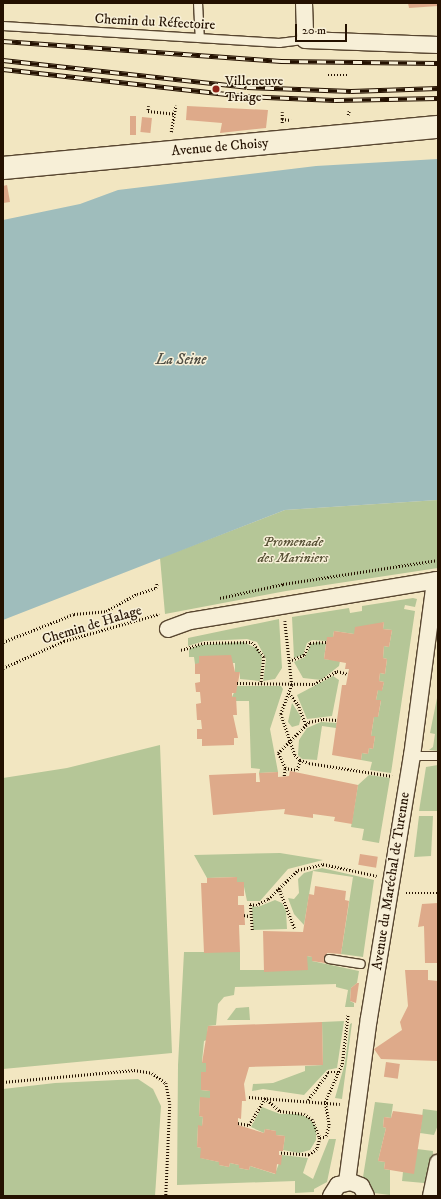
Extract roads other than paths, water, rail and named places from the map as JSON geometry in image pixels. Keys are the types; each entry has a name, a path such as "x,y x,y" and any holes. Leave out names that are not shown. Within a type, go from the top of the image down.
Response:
{"main road":[{"name":"Avenue de Choisy","path":"3,168 438,126"}],"street":[{"path":"304,3 305,40 438,45"},
{"name":"Avenue du Maréchal de Turenne","path":"168,628 198,620 437,580 412,756 369,1018 347,1182"},
{"path":"431,1196 438,1163"},
{"path":"331,1196 338,1184 347,1182 361,1186 366,1196"}],"lane":[{"path":"198,3 200,38"},
{"name":"Chemin du Réfectoire","path":"3,26 279,43 305,40"},
{"path":"412,756 438,756"},
{"path":"329,959 361,964"}],"water":[{"name":"La Seine","path":"438,159 438,500 285,510 3,620 3,220 80,204 118,190 316,166"}],"railway":[{"path":"3,41 281,61 438,63"},
{"path":"3,60 247,87 351,91 438,88"},
{"path":"3,69 244,96 335,100 438,98"}],"place":[{"name":"Villeneuve Triage","path":"216,89"}],"park label":[{"name":"Promenade des Mariniers","path":"293,550"}]}
